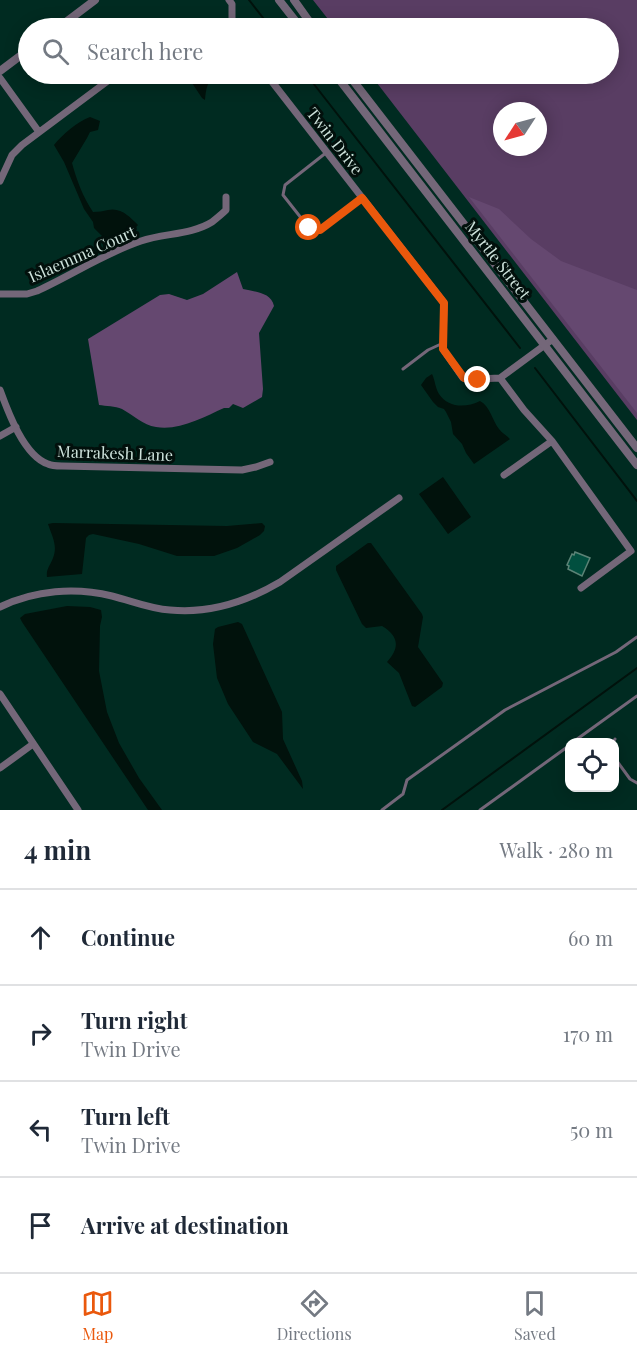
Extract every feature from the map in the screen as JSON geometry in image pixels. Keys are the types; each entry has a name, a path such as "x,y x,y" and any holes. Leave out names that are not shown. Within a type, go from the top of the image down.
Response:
{"street":[{"path":"71,18 95,0"},
{"path":"229,0 232,4 232,18"},
{"path":"279,0 293,18"},
{"path":"294,0 307,18"},
{"path":"0,71 18,58"},
{"path":"0,78 39,132"},
{"path":"0,181 12,155 104,84"},
{"name":"Twin Drive","path":"274,84 444,303 443,343"},
{"name":"Myrtle Street","path":"343,84 637,465"},
{"name":"Myrtle Street","path":"356,84 637,448"},
{"name":"Islaemma Court","path":"0,294 27,294 38,291 120,249 142,241 204,226 214,221 226,210 226,197"},
{"path":"443,343 443,349 464,378 478,380 500,378 553,339"},
{"path":"500,378 524,410 552,441 631,551 581,588"},
{"name":"Marrakesh Lane","path":"0,390 16,427 31,451 49,465 242,470 270,462"},
{"path":"0,436 16,427"},
{"path":"504,475 552,441"},
{"path":"0,607 23,598 66,591 85,591 113,596 167,610 208,609 237,603 280,582 399,498"},
{"path":"0,694 78,810"},
{"path":"0,768 33,744"}],"lane":[{"path":"327,152 285,185 283,195 309,228 320,230 362,198"},
{"path":"402,369 428,350 443,343"},
{"path":"382,810 403,794 407,780 505,710 616,652 637,637"},
{"path":"579,738 637,696"},
{"path":"480,810 565,748"},
{"path":"619,763 630,779 637,783"}],"shaded area":[{"path":"313,0 637,0 637,420 378,84 619,84 619,18 327,18"},
{"path":"193,84 208,84 205,100"},
{"path":"90,117 100,121 98,130 90,132 72,163 86,201 93,212 117,210 125,213 138,225 114,238 105,239 94,228 54,145 70,129"},
{"path":"469,197 499,209 531,239 561,261 637,290 637,413"},
{"path":"237,272 243,289 266,295 274,306 259,333 262,397 243,408 233,404 229,408 191,422 165,428 147,424 122,409 99,405 88,339 160,295 169,294 187,300 203,294"},
{"path":"432,374 443,399 458,405 469,405 480,401 489,410 499,429 510,439 474,464 453,434 451,422 444,409 433,402 421,385"},
{"path":"443,477 471,517 448,534 419,494"},
{"path":"262,523 265,526 260,535 237,548 214,556 177,556 139,544 93,534 86,538 82,574 47,577 55,549 48,524 227,526"},
{"path":"371,543 422,614 418,647 443,683 442,687 415,707 412,706 399,673 387,662 396,647 392,634 382,626 366,628 362,624 336,570 336,566"},
{"path":"67,606 101,610 99,671 107,712 119,743 139,778 162,810 148,810 20,618 25,614"},
{"path":"238,622 242,624 282,712 283,739 302,781 303,789 277,754 253,742 228,704 217,678 213,644 215,629"}],"building":[{"path":"575,552 590,558 582,576 568,569 567,565"}],"waterway":[{"path":"249,0 263,18"},
{"path":"314,84 520,348"},
{"path":"535,368 637,501"},
{"path":"442,810 637,668"}],"route":[{"path":"309,228 320,230 362,198 444,303 443,349 464,378 478,380"}]}
